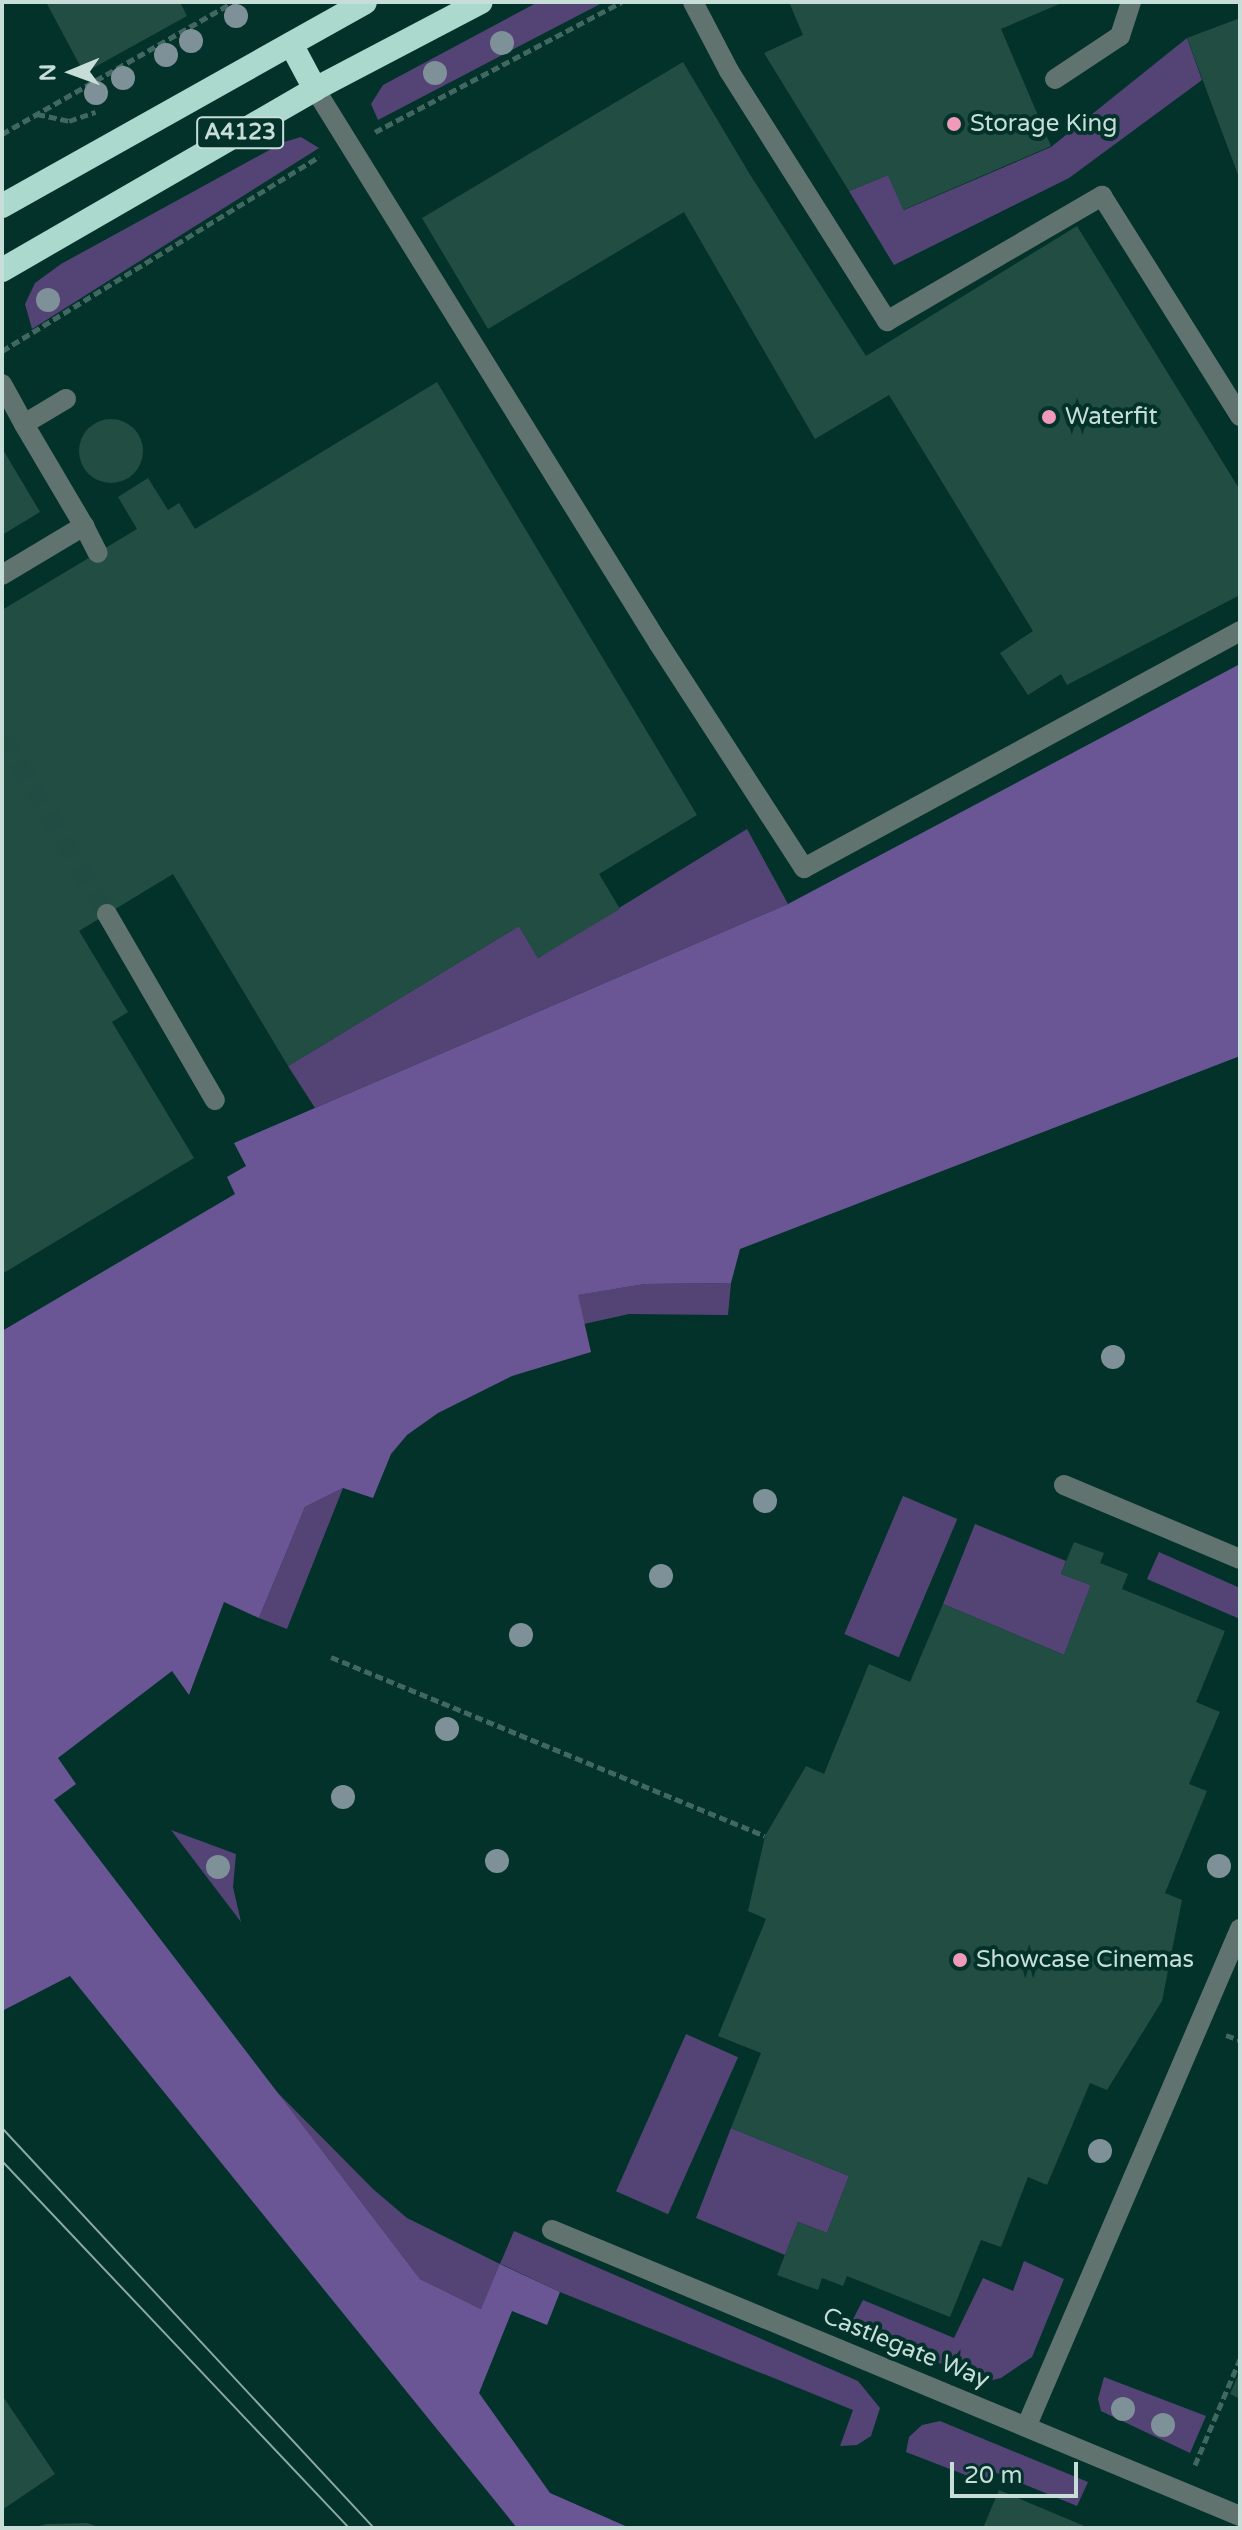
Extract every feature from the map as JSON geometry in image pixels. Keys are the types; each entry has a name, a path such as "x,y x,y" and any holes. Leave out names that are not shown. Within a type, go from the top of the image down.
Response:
{"highway":[{"name":"A4123","path":"4,201 365,2"},
{"name":"A4123","path":"2,270 315,89 481,2"},
{"path":"291,44 315,89"}],"street":[{"path":"693,2 729,71 887,321 1102,196 1240,416"},
{"path":"1055,79 1120,36 1131,2"},
{"path":"315,89 659,644 804,868 1240,631"},
{"path":"3,389 98,553"},
{"path":"24,424 66,399"},
{"path":"2,575 84,526"},
{"path":"107,914 215,1100"},
{"path":"1064,1485 1240,1559"},
{"path":"1027,2425 1240,1929"},
{"name":"Castlegate Way","path":"552,2230 1240,2516"}],"path":[{"path":"2,134 233,2"},
{"path":"2,351 319,157 622,2"},
{"path":"331,1657 765,1836"},
{"path":"1185,2493 1240,2359"}],"shaded area":[{"path":"538,2 604,2 378,120 371,104 383,85"},
{"path":"1187,38 1202,80 1069,178 894,265 849,191 888,175 904,210 1051,147"},
{"path":"301,137 319,148 32,329 25,304 35,283 61,264 284,142"},
{"path":"1240,664 1240,1056 740,1249 731,1283 645,1284 578,1295 591,1352 512,1376 438,1413 407,1435 391,1454 373,1498 343,1488 305,1507 259,1618 224,1602 189,1695 172,1671 58,1758 76,1784 54,1800 420,2279 481,2309 500,2264 560,2292 547,2325 512,2311 479,2393 550,2493 630,2528 517,2528 70,1976 2,2011 2,1331 235,1194 227,1177 246,1166 234,1143 788,904"},
{"path":"747,829 788,904 315,1108 288,1066 519,926 538,958"},
{"path":"731,1283 728,1315 629,1314 584,1324 577,1295 645,1284"},
{"path":"343,1488 287,1629 259,1618 305,1507"},
{"path":"903,1496 957,1519 899,1657 844,1634"},
{"path":"975,1524 1066,1561 1061,1574 1091,1585 1064,1655 943,1604"},
{"path":"1159,1552 1240,1588 1240,1619 1147,1579"},
{"path":"171,1830 236,1854 233,1887 241,1922"},
{"path":"686,2034 738,2057 668,2214 616,2191"},
{"path":"276,2091 373,2189 407,2218 500,2264 514,2231 858,2381 880,2408 871,2436 857,2445 840,2446 853,2410 560,2292 501,2264 481,2309 420,2279"},
{"path":"731,2128 849,2176 827,2233 798,2222 785,2255 696,2218"},
{"path":"1024,2261 1064,2279 1032,2357 1001,2378 984,2382 850,2325 863,2300 954,2338 983,2278 1013,2291"},
{"path":"1104,2377 1206,2416 1190,2453 1101,2411 1098,2399"},
{"path":"940,2421 1088,2482 1077,2506 992,2471 986,2483 906,2452 909,2437 922,2425"}],"building":[{"path":"180,2 187,16 84,73 47,4"},
{"name":"Storage King","path":"789,2 1064,2 1001,29 1051,146 903,210 888,175 849,191 764,53 803,35"},
{"path":"1240,18 1240,180 1187,38"},
{"name":"Waterfit","path":"683,62 749,173 866,356 1077,226 1240,490 1240,595 1067,685 1061,674 1028,695 1000,653 1033,631 889,395 815,439 684,212 488,329 422,218"},
{"path":"437,382 697,815 599,874 620,909 538,958 519,926 288,1066 173,874 79,931 128,1012 112,1022 194,1158 2,1274 2,610 137,529 118,497 148,478 168,510 179,503 195,529"},
{"path":"111,419 129,425 137,433 143,451 137,469 129,477 111,483 93,477 85,469 79,451 85,433 93,425"},
{"path":"2,448 40,512 2,535"},
{"name":"Showcase Cinemas","path":"1074,1542 1104,1553 1100,1563 1128,1574 1122,1589 1225,1631 1196,1702 1220,1712 1189,1784 1207,1791 1165,1893 1182,1900 1162,2001 1107,2090 1090,2083 1047,2185 1028,2177 1001,2247 981,2240 950,2317 847,2276 843,2286 822,2278 818,2290 777,2275 798,2222 827,2233 849,2176 731,2128 761,2053 718,2036 766,1919 748,1911 765,1836 806,1766 824,1774 869,1664 910,1682 943,1604 1064,1655 1091,1585 1061,1574"},
{"path":"1240,2371 1240,2399 1230,2394"},
{"path":"2,2395 55,2474 2,2510"},
{"path":"999,2490 1089,2528 983,2528"},
{"path":"87,2523 102,2528 34,2527 47,2524"}],"tunnel":[{"path":"2,736 107,914"}],"tram line":[{"path":"2,2128 374,2528"},
{"path":"2,2161 349,2528"}],"place":[{"name":"Storage King","path":"954,124"},
{"name":"Waterfit","path":"1049,417"},
{"name":"Showcase Cinemas","path":"960,1960"}]}
